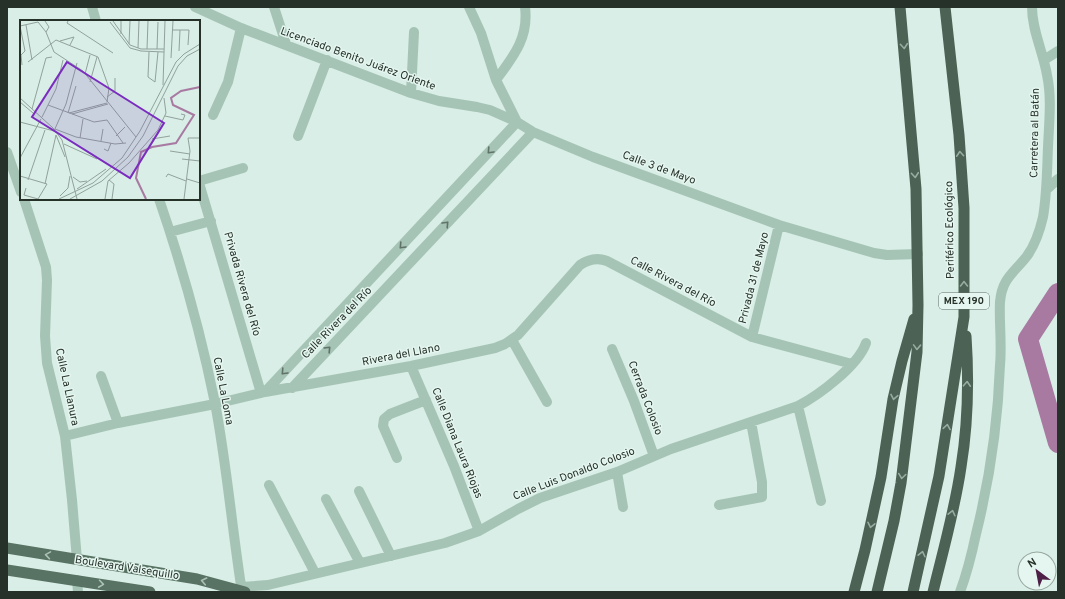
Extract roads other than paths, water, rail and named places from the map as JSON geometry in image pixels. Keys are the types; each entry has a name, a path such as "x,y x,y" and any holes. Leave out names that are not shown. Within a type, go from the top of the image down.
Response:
{"highway":[{"path":"877,592 894,522 901,483 917,352 918,254 916,189 900,7"},
{"name":"Periférico Ecológico","path":"913,592 940,468 964,317 964,208 959,135 946,7"},
{"path":"854,592 881,477 895,392 918,305"},
{"path":"933,592 953,510 961,467 966,426 968,370 964,317"}],"main road":[{"name":"Boulevard Valsequillo","path":"7,548 197,579 242,590"},
{"name":"Boulevard Valsequillo","path":"7,570 150,592"}],"street":[{"path":"92,7 96,20"},
{"path":"274,7 286,44"},
{"path":"469,7 481,33 496,80 517,122"},
{"path":"496,80 514,55 523,36 526,18 524,7"},
{"name":"Carretera al Batán","path":"960,592 966,577 980,520 992,458 1000,365 1001,292 1006,279 1026,257 1036,241 1042,219 1046,190 1050,88 1044,60 1032,19 1032,7"},
{"name":"Licenciado Benito Juárez Oriente","path":"200,8 241,28 411,93 439,101 477,106 517,122"},
{"path":"213,115 228,82 241,28"},
{"path":"411,93 414,32"},
{"path":"1044,60 1058,50"},
{"path":"298,136 327,60"},
{"name":"Calle 3 de Mayo","path":"517,122 533,132 593,157 779,225 874,253 918,254"},
{"name":"Calle Rivera del Río","path":"263,393 366,285 517,122"},
{"name":"Calle Rivera del Río","path":"292,388 533,132"},
{"path":"7,152 20,189"},
{"path":"200,182 243,168"},
{"path":"1046,190 1058,179"},
{"name":"Privada Rivera del Río","path":"200,185 263,393"},
{"path":"451,193 465,205"},
{"name":"Calle La Llanura","path":"24,200 46,267 45,336 47,363 65,436 77,560"},
{"name":"Calle La Loma","path":"159,200 170,232 200,339 215,404 242,590"},
{"path":"170,232 211,221"},
{"name":"Privada 31 de Mayo","path":"752,337 779,225"},
{"name":"Calle Rivera del Río","path":"512,340 580,265 586,261 600,258 752,337 852,364"},
{"path":"366,285 378,297"},
{"path":"512,340 547,402"},
{"name":"Rivera del Llano","path":"292,388 411,366 495,348 512,340"},
{"name":"Calle Luis Donaldo Colosio","path":"242,590 268,589 315,573 445,543 479,531 508,513 535,501 617,472 703,437 798,406 817,395 835,381 852,364 864,349 866,343"},
{"name":"Cerrada Colosio","path":"612,349 634,401 654,456"},
{"name":"Calle Diana Laura Riojas","path":"411,366 454,466 479,531"},
{"path":"101,376 118,423"},
{"path":"65,436 118,423 292,388"},
{"path":"397,458 383,426 384,419 390,414 426,400"},
{"path":"798,406 820,501"},
{"path":"719,505 762,497 762,482 751,422"},
{"path":"617,472 623,507"},
{"path":"268,485 315,573"},
{"path":"359,491 391,556"},
{"path":"326,500 360,563"},
{"path":"77,580 78,592"}],"waterway":[{"path":"1058,293 1028,339 1058,443"}]}
